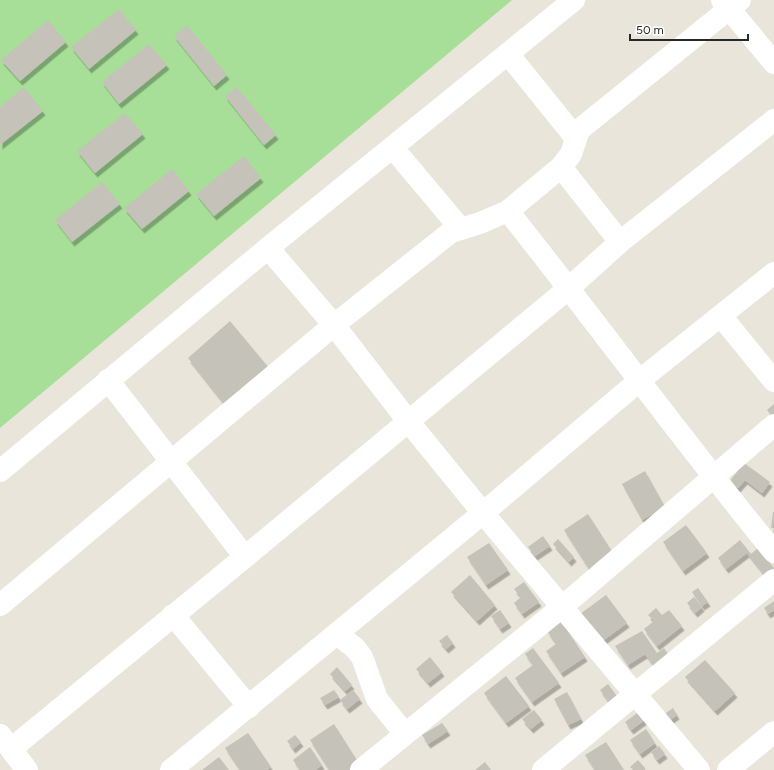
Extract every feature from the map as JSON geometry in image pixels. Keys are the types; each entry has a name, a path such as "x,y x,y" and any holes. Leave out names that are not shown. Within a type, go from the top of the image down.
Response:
{"street":[{"path":"0,471 268,248 574,0"},
{"path":"0,605 334,325 451,232 480,223 508,211 561,168 571,154 575,137 579,130 730,3 774,63"},
{"path":"508,54 575,137"},
{"path":"27,770 6,742 173,615 245,558 569,288 620,242 774,120"},
{"path":"393,148 460,228"},
{"path":"561,168 620,242"},
{"path":"508,211 640,380 713,478 774,552"},
{"path":"268,248 334,325 408,421 483,513 699,770"},
{"path":"172,770 483,513 640,380 774,273"},
{"path":"721,316 774,381"},
{"path":"108,380 245,558"},
{"path":"361,770 562,607 774,426"},
{"path":"543,770 774,580"},
{"path":"173,615 249,707"},
{"path":"337,634 355,648 362,657 377,699 405,734"},
{"path":"728,770 774,732"}],"green space":[{"path":"0,0 512,0 0,428"}],"building":[{"path":"119,9 136,30 89,69 71,47"},
{"path":"48,20 66,42 20,81 1,60"},
{"path":"187,25 227,75 214,86 174,36"},
{"path":"149,44 167,65 119,104 102,82"},
{"path":"24,87 43,111 0,145 0,107"},
{"path":"237,87 276,135 264,145 225,96"},
{"path":"125,113 143,134 95,173 77,151"},
{"path":"244,156 261,178 214,216 196,194"},
{"path":"172,169 189,191 142,229 124,208"},
{"path":"102,182 120,204 72,242 55,220"},
{"path":"230,321 275,375 230,411 188,358"},
{"path":"774,404 774,419 767,410"},
{"path":"744,463 770,482 762,493 745,480 738,488 729,482"},
{"path":"645,471 665,507 642,520 622,484"},
{"path":"773,512 774,528 771,528"},
{"path":"588,514 613,553 589,569 564,530"},
{"path":"686,525 707,553 683,571 663,542"},
{"path":"543,536 550,546 535,556 528,547"},
{"path":"558,539 574,557 569,562 553,544"},
{"path":"740,540 751,554 758,548 774,568 774,573 767,578 747,553 726,569 718,558"},
{"path":"489,543 508,570 486,585 467,557"},
{"path":"470,575 495,605 477,621 451,592"},
{"path":"524,582 539,602 522,614 514,603 521,597 514,589"},
{"path":"698,588 708,602 702,606 692,592"},
{"path":"606,595 627,623 601,642 580,614"},
{"path":"694,597 702,607 695,613 687,603"},
{"path":"774,601 774,610 768,614 764,608"},
{"path":"656,608 662,615 669,610 682,626 657,646 644,629 654,621 648,615"},
{"path":"500,610 509,623 500,629 491,616"},
{"path":"561,621 585,657 561,673 546,651 556,644 547,631"},
{"path":"642,631 657,653 664,648 670,657 655,667 645,654 628,665 615,646"},
{"path":"447,635 453,643 446,649 439,641"},
{"path":"533,648 559,683 532,702 515,678 533,665 525,654"},
{"path":"430,657 442,672 428,683 416,669"},
{"path":"705,660 735,693 715,711 685,677"},
{"path":"337,667 352,685 345,691 330,674"},
{"path":"506,676 529,706 506,723 484,693"},
{"path":"608,684 619,699 611,705 600,690"},
{"path":"334,690 339,697 325,705 320,698"},
{"path":"353,690 360,699 347,709 340,700"},
{"path":"567,692 581,719 568,725 554,699"},
{"path":"673,708 677,715 667,722 663,715"},
{"path":"534,710 542,720 531,729 522,719"},
{"path":"640,711 646,719 631,730 625,722"},
{"path":"442,723 448,731 428,744 422,735"},
{"path":"334,724 360,765 351,770 329,770 310,740"},
{"path":"646,729 655,743 640,754 630,740"},
{"path":"248,733 271,767 267,770 240,770 225,748"},
{"path":"295,735 301,742 293,749 287,741"},
{"path":"606,742 624,770 595,770 585,755"},
{"path":"659,746 665,754 657,760 651,752"},
{"path":"310,747 322,765 315,770 300,770 293,760"},
{"path":"219,757 229,770 202,770"},
{"path":"638,760 645,768 643,770 633,770 630,767"},
{"path":"485,762 491,770 475,770"}]}
